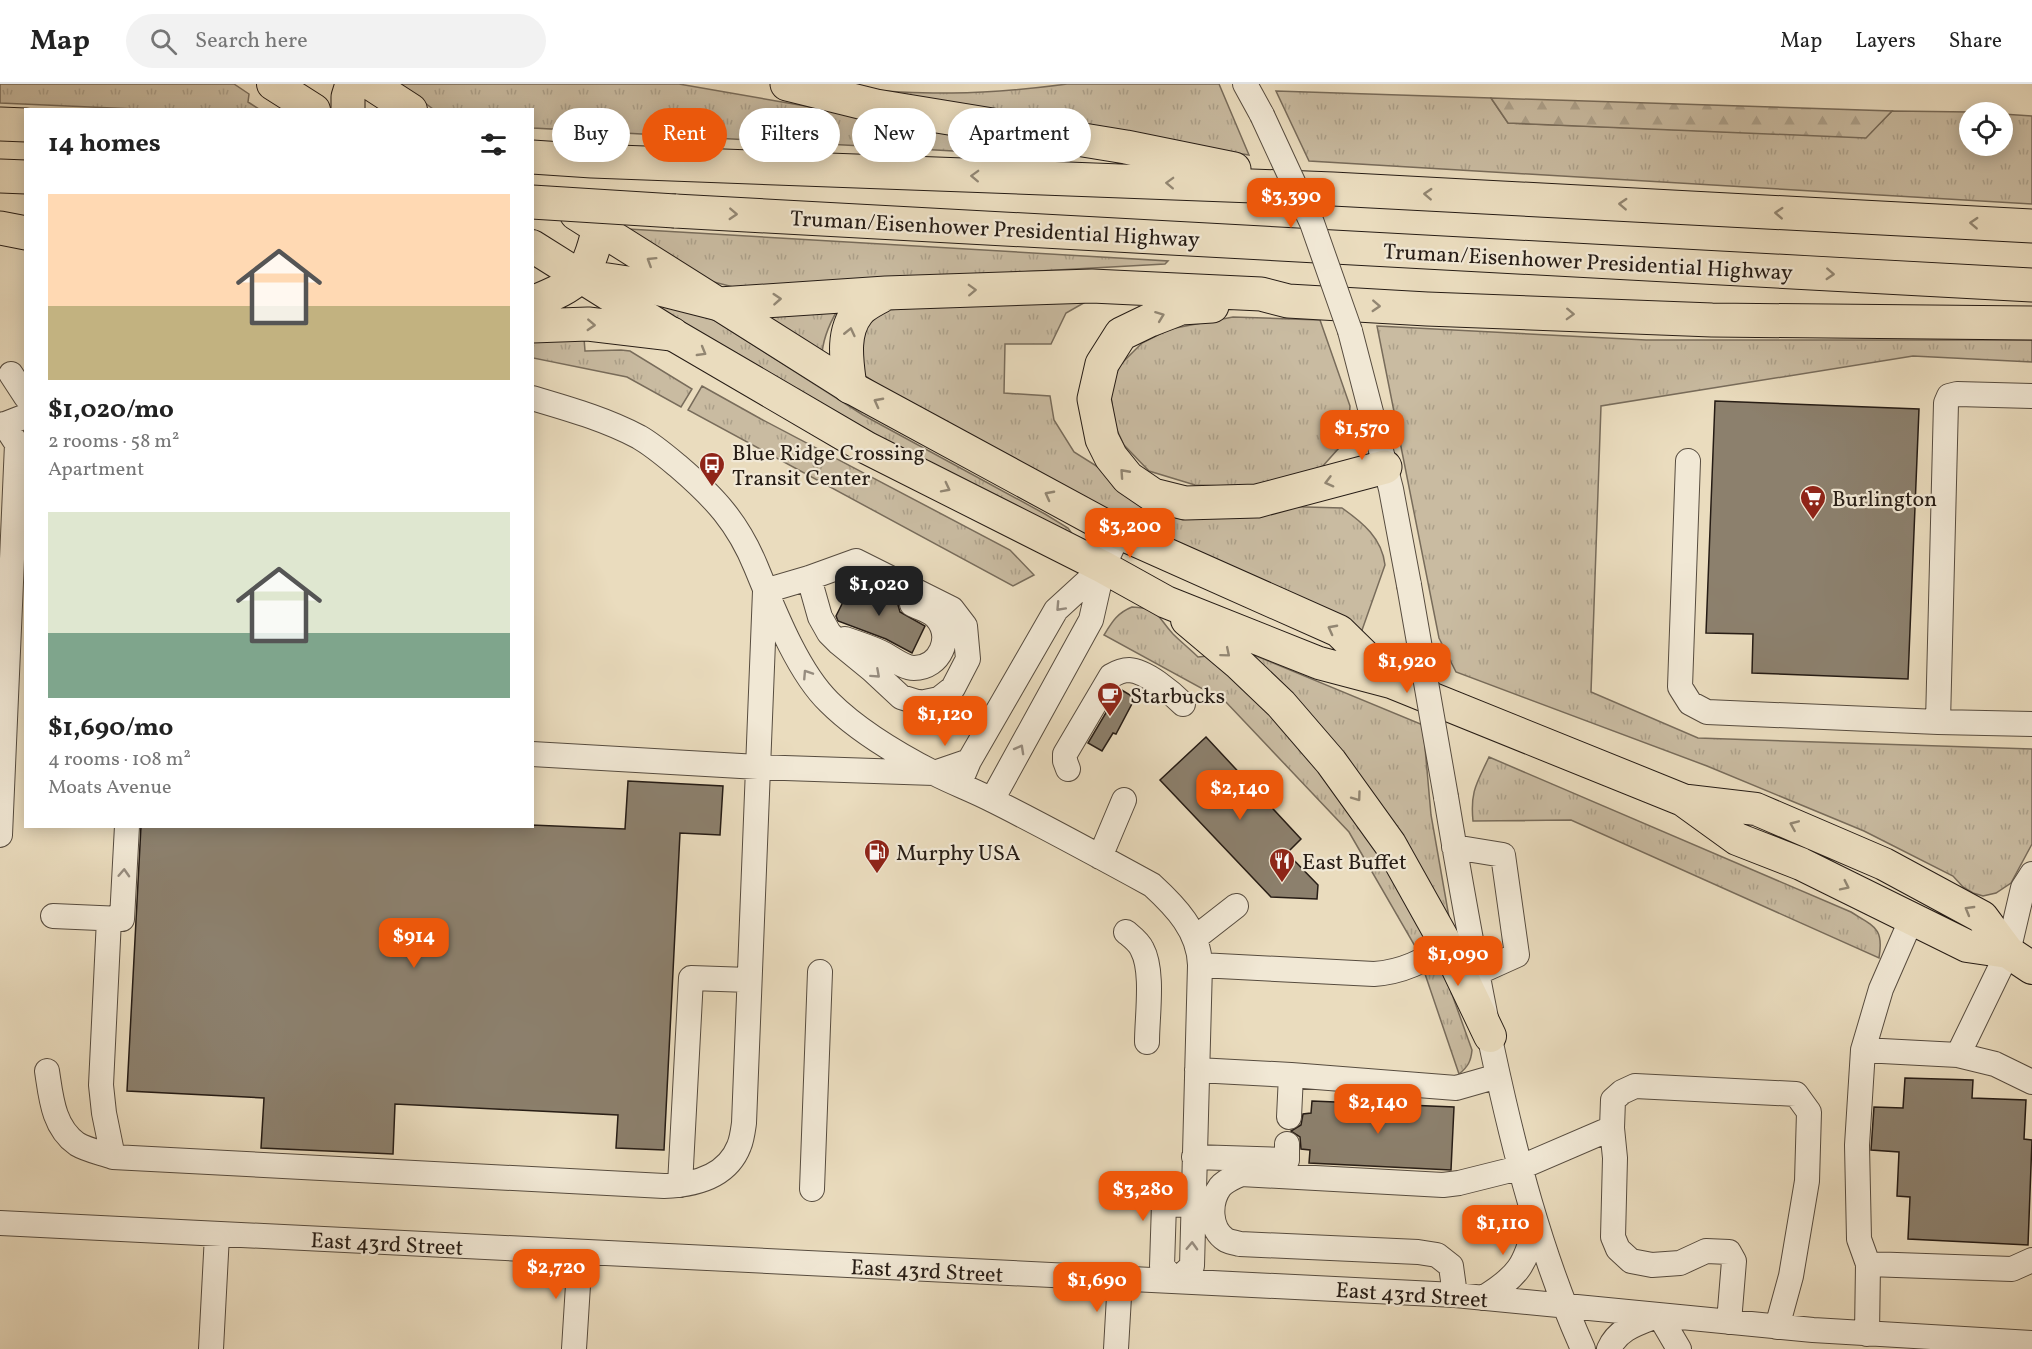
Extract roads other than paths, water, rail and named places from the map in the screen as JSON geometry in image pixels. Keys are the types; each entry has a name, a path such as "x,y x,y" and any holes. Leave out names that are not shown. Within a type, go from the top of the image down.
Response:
{"highway":[{"path":"348,108 348,97 352,84"},
{"path":"787,84 876,106 1126,147 1333,189"},
{"path":"0,124 24,126"},
{"path":"534,158 1333,189 2032,226"},
{"path":"0,176 24,177"},
{"name":"Truman/Eisenhower Presidential Highway","path":"534,202 2032,285"},
{"path":"0,228 24,233"},
{"path":"534,302 563,289 581,276 592,255 599,228"},
{"path":"581,276 648,286 719,304 886,293 1092,286 1260,294 1288,301"},
{"path":"850,387 846,357 849,329 858,310 886,293"},
{"path":"1385,467 1257,501 1185,503 1154,495 1128,478 1111,458 1102,439 1094,399 1102,364 1121,334 1181,308 1288,301 1712,320 2032,323"},
{"path":"534,326 588,324 672,334"}],"main road":[{"path":"273,84 311,108"},
{"path":"371,84 408,108"},
{"path":"534,187 850,387 1119,533 1339,631 1391,682"},
{"path":"534,247 672,334 867,448 1103,567 1166,602 1319,663 1391,682 1683,800 1737,839 1801,864 1967,946 2020,960"},
{"path":"1166,602 1238,663 1281,704 1331,762 1390,844 1447,946 1490,1035"},
{"path":"1683,800 1756,809 1884,864 1982,917 2020,960"}],"street":[{"path":"1245,84 1262,115 1312,223 1350,331 1385,467 1409,585 1477,973 1519,1168 1563,1306 1583,1349"},
{"path":"11,374 24,394"},
{"path":"1938,722 1946,403 1949,396 1957,394 2032,396"},
{"path":"534,400 591,416 641,438 693,479 725,511 740,534 794,652 826,700 846,718 934,773 992,800 1152,885 1172,903 1196,938 1200,951 1193,1205 1164,1204 1162,1266 1176,1281"},
{"path":"0,834 10,732 17,444 10,422"},
{"path":"1688,461 1680,687 1690,703 1707,712 2032,724"},
{"path":"992,800 1091,620 1103,567 1119,533"},
{"path":"765,591 856,561 952,609 965,626 968,659 953,688 939,699 920,703 901,697 829,633 820,617 809,578"},
{"path":"829,633 880,652 910,668 921,668 934,663 945,641 943,627 935,616 879,587 856,561"},
{"path":"959,784 969,760 1056,610 1103,567"},
{"path":"47,1071 51,1102 60,1128 77,1144 113,1157 664,1186 697,1182 722,1171 739,1147 744,1123 765,591"},
{"path":"1068,769 1065,754 1111,676 1128,670 1137,672 1158,683 1183,704"},
{"path":"534,754 758,767 934,773 969,760"},
{"path":"1100,857 1124,800"},
{"path":"113,1157 101,1086 127,828"},
{"path":"1454,847 1503,855 1517,956 1477,973"},
{"path":"2020,960 2024,888 2032,874"},
{"path":"1196,938 1236,906"},
{"path":"53,916 116,919"},
{"path":"1867,1334 1868,1263 1859,1239 1858,1227 1857,1145 1863,1050 1881,989 1912,918"},
{"path":"1958,1055 2020,960 2032,924"},
{"path":"1126,932 1136,940 1148,963 1147,1042"},
{"path":"1200,965 1390,973 1423,961 1447,946"},
{"path":"812,1189 820,972"},
{"path":"681,1185 691,978 749,980"},
{"path":"1863,1050 1958,1055 1995,1064 2032,1082"},
{"path":"1197,1070 1456,1088 1498,1076"},
{"path":"1289,1117 1291,1075"},
{"path":"1729,1322 1734,1260 1729,1252 1706,1251 1680,1263 1652,1265 1631,1260 1618,1249 1614,1237 1613,1100 1622,1092 1635,1086 1796,1094 1803,1101 1809,1112 1807,1181 1791,1276 1777,1327"},
{"path":"1455,1295 1451,1266 1437,1255 1418,1252 1240,1244 1226,1240 1216,1230 1212,1216 1219,1188 1227,1180 1241,1174 1443,1185 1459,1183 1519,1168 1612,1128"},
{"path":"1194,1157 1287,1160 1287,1144"},
{"name":"East 43rd Street","path":"0,1223 1455,1295 1867,1334 1894,1342 2032,1343"},
{"path":"1483,1298 1511,1279 1522,1266 1536,1224"},
{"path":"211,1349 217,1235"},
{"path":"574,1349 580,1253"},
{"path":"1868,1263 2012,1269 2032,1260"},
{"path":"1116,1349 1120,1279"},
{"path":"1609,1349 1613,1341 1624,1330 1659,1315 1678,1349"}],"place":[{"name":"Blue Ridge Crossing Transit Center","path":"712,488"},
{"name":"Burlington","path":"1813,521"},
{"name":"Starbucks","path":"1110,718"},
{"name":"Murphy USA","path":"877,875"},
{"name":"East Buffet","path":"1282,884"}]}
